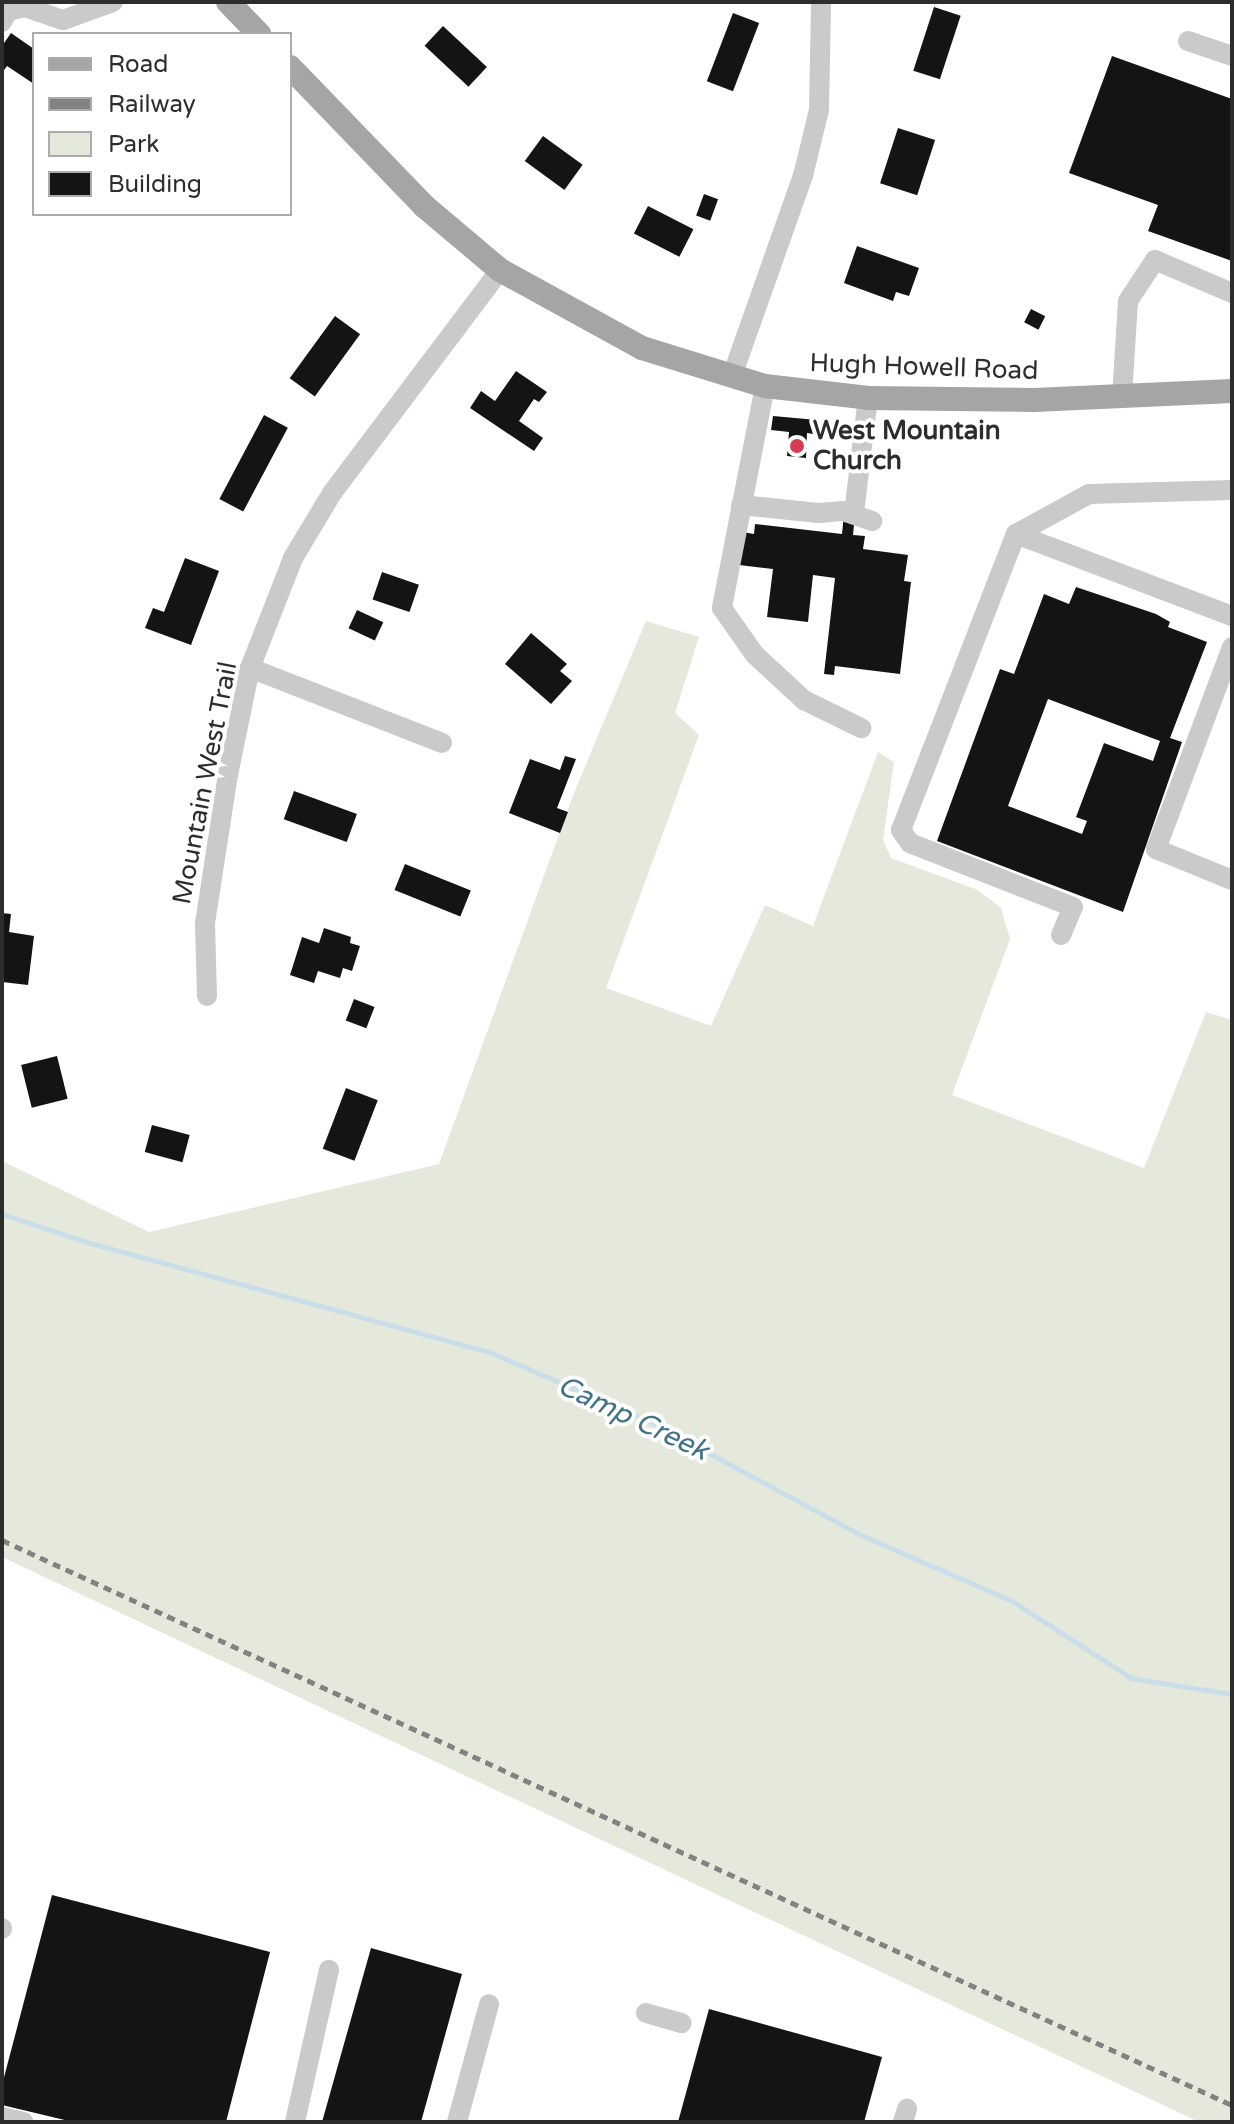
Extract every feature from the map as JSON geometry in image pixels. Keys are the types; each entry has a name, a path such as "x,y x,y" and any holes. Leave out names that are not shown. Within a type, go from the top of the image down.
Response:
{"main road":[{"path":"228,2 257,32"},
{"name":"Hugh Howell Road","path":"292,69 424,206 500,270 642,348 765,386 868,398 1122,397 1232,391"},
{"path":"1202,393 1232,402"}],"street":[{"path":"2,22 8,11 25,7 63,20 113,2"},
{"path":"732,376 803,176 819,110 821,2"},
{"path":"1188,41 1232,56"},
{"path":"1122,397 1128,301 1155,260 1232,293"},
{"name":"Mountain West Trail","path":"207,996 205,923 250,668 293,558 332,493 500,270"},
{"path":"765,386 722,608 755,655 804,700 861,728"},
{"path":"741,505 863,517 868,398"},
{"path":"1061,935 1073,907 910,843 901,830 1016,534 1089,494 1232,490"},
{"path":"1016,534 1232,616"},
{"path":"1232,647 1156,849 1232,880"},
{"path":"250,668 442,743"},
{"path":"295,2122 329,1970"},
{"path":"457,2122 489,2004"},
{"path":"646,2013 682,2023"},
{"path":"2,2117 23,2122"}],"green space":[{"path":"646,621 699,637 675,713 699,735 606,988 711,1026 765,905 813,926 878,752 894,762 883,840 891,858 978,890 1001,908 1010,939 952,1095 1144,1168 1206,1012 1232,1020 1232,2122 1199,2122 2,1557 2,1161 149,1232 439,1164 574,793"}],"building":[{"path":"934,7 961,16 940,79 913,71"},
{"path":"733,13 759,23 733,91 707,81"},
{"path":"443,26 487,67 468,87 425,46"},
{"path":"11,33 32,48 32,83 7,66 2,73 2,46"},
{"path":"1112,56 1232,99 1232,261 1148,231 1158,205 1069,173"},
{"path":"898,128 935,140 917,195 880,183"},
{"path":"543,136 583,165 564,190 525,161"},
{"path":"704,194 718,199 710,221 696,216"},
{"path":"648,206 693,229 679,257 634,234"},
{"path":"857,246 919,268 909,296 896,292 893,301 844,283"},
{"path":"1031,309 1045,316 1038,330 1024,322"},
{"path":"335,316 360,334 315,397 290,378"},
{"path":"516,371 547,392 539,402 534,399 519,421 543,438 534,451 470,408 481,391 495,401"},
{"path":"264,415 288,428 243,512 219,499"},
{"name":"West Mountain Church","path":"773,416 828,421 827,436 807,433 806,458 787,456 789,432 771,430"},
{"path":"844,514 855,515 853,535 865,536 863,549 908,555 904,581 911,582 900,674 835,666 834,675 824,674 835,578 813,575 808,622 767,617 773,569 739,565 743,532 754,534 755,524 842,534"},
{"path":"185,558 219,571 191,645 145,628 153,608 164,612"},
{"path":"382,572 419,585 409,612 373,599"},
{"path":"1076,587 1156,614 1170,622 1168,627 1207,642 1170,738 1182,742 1123,912 937,841 1000,669 1014,674 1044,594 1069,604","holes":["1048,699 1160,741 1153,761 1104,743 1076,817 1087,821 1082,834 1008,806"]},
{"path":"357,610 383,622 375,640 349,628"},
{"path":"531,633 567,664 560,671 572,681 551,704 505,664"},
{"path":"565,756 576,759 557,808 568,812 560,833 509,813 530,759 560,770"},
{"path":"294,791 357,814 347,842 284,819"},
{"path":"405,864 471,891 460,917 395,890"},
{"path":"2,913 11,914 9,932 34,936 28,985 2,982"},
{"path":"324,928 351,937 350,943 360,946 352,971 343,968 340,978 318,971 314,983 290,975 302,937 319,943"},
{"path":"354,999 375,1007 366,1028 346,1020"},
{"path":"57,1056 68,1099 32,1108 21,1065"},
{"path":"346,1088 378,1100 354,1161 323,1149"},
{"path":"152,1125 190,1135 182,1162 145,1152"},
{"path":"52,1895 270,1952 226,2122 73,2122 2,2105 2,2085"},
{"path":"371,1948 462,1974 421,2122 322,2122"},
{"path":"709,2009 882,2057 864,2122 678,2122"}],"waterway":[{"name":"Camp Creek","path":"2,1214 83,1241 492,1353 651,1422 861,1535 1012,1601 1131,1678 1232,1694"}],"railway":[{"path":"2,1540 1232,2105"}],"place":[{"name":"West Mountain Church","path":"797,446"}]}
